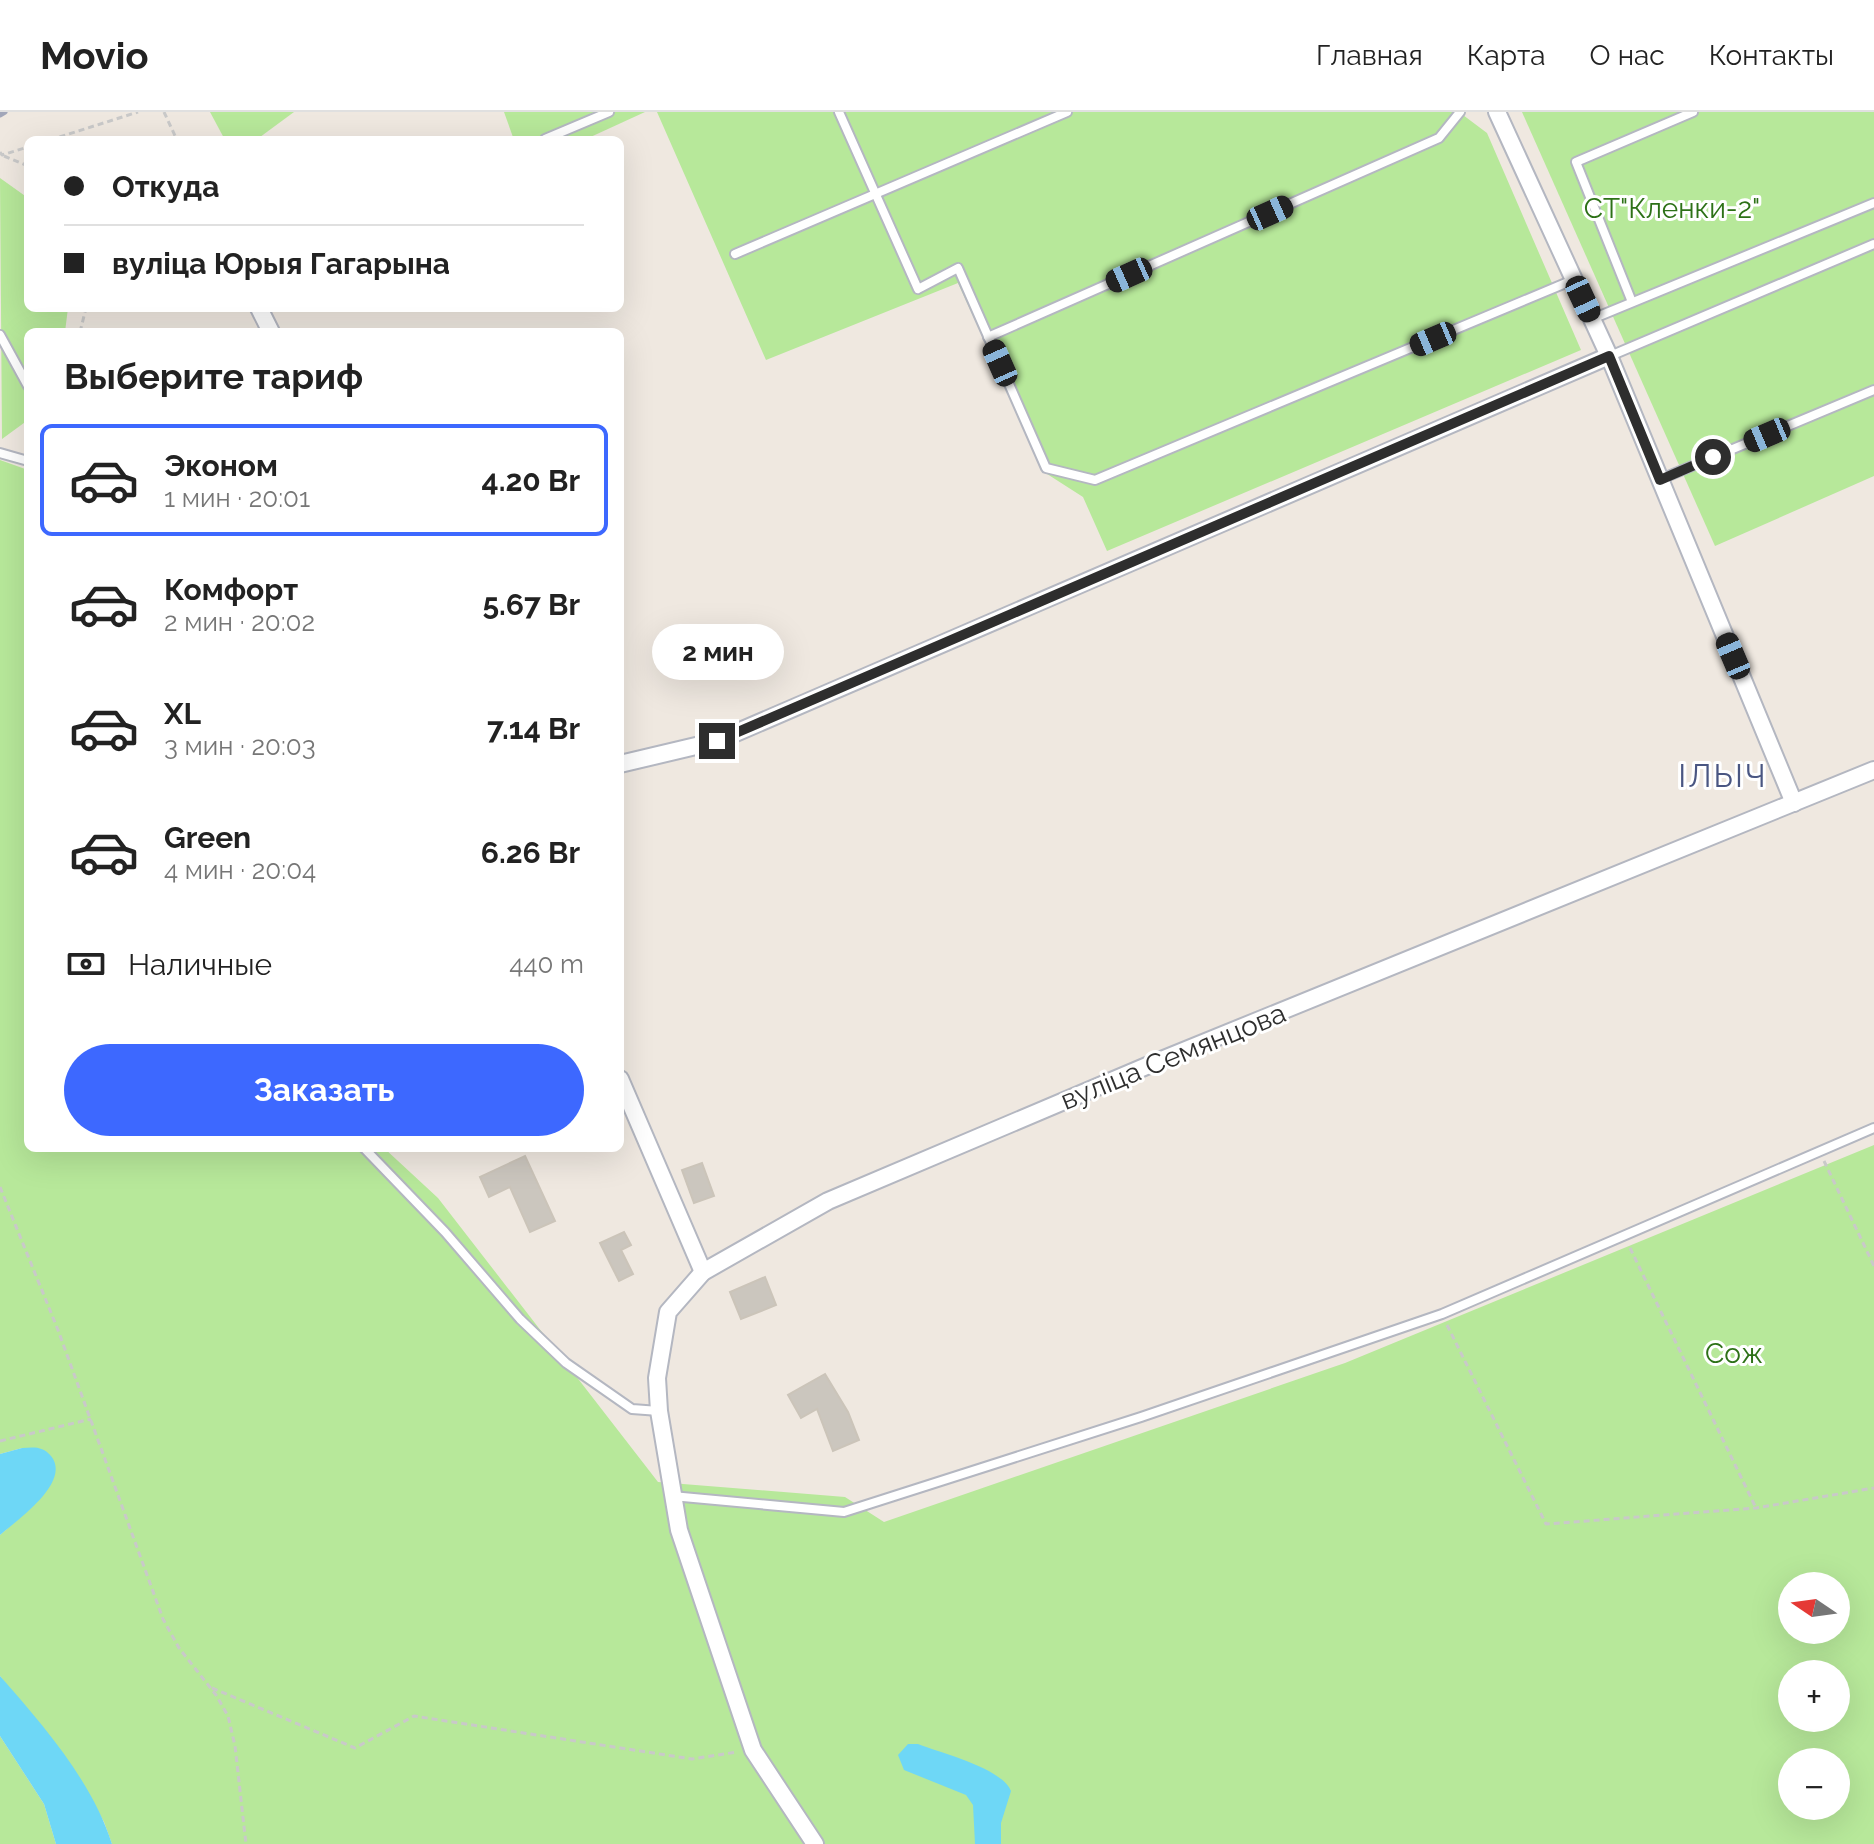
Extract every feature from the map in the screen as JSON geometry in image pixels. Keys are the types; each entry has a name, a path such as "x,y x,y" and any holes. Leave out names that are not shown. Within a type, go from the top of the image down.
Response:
{"street":[{"path":"1497,112 1609,356 1794,803"},
{"path":"624,763 717,741 1609,356"},
{"name":"вуліца Семянцова","path":"815,1844 753,1750 679,1530 671,1496 657,1378 668,1312 703,1272 828,1201 1149,1065 1874,770"},
{"path":"624,1088 703,1272"}],"lane":[{"path":"552,136 609,112"},
{"path":"839,112 918,289 958,268 1046,468 1095,480 1574,280"},
{"path":"735,254 1067,112"},
{"path":"1632,302 1576,162 1693,112"},
{"path":"988,337 1439,138 1455,113"},
{"path":"1592,319 1874,203"},
{"path":"1609,356 1874,244"},
{"path":"0,335 24,379"},
{"path":"1660,480 1874,390"},
{"path":"0,453 24,460"},
{"path":"671,1496 844,1512 1141,1417 1442,1314 1625,1238 1874,1128"},
{"path":"368,1152 445,1232 520,1319 566,1363 632,1409 659,1411"}],"path":[{"path":"63,136 138,112"},
{"path":"164,112 175,136"},
{"path":"1,154 24,148"},
{"path":"1,154 24,164"},
{"path":"1819,1150 1874,1266"},
{"path":"0,1187 7,1197 21,1244 91,1419 163,1619 179,1648 228,1716 235,1746 246,1844"},
{"path":"1625,1238 1756,1508"},
{"path":"1442,1314 1546,1524 1756,1508 1874,1488"},
{"path":"0,1441 91,1419"},
{"path":"210,1687 355,1748 414,1716 692,1759 753,1750"}],"green space":[{"path":"210,112 294,112 261,136 223,136"},
{"path":"504,112 645,112 593,136 513,136"},
{"path":"657,112 1459,112 1487,133 1581,350 1107,551 1083,497 1044,472 958,283 766,360"},
{"name":"СТ\"Кленки-2\"","path":"1522,112 1874,112 1874,476 1715,546"},
{"path":"0,178 24,195 24,312 68,312 66,328 24,328 24,423 2,439"},
{"name":"Сож","path":"0,460 24,469 24,1152 388,1152 438,1198 658,1482 845,1497 884,1522 1345,1363 1874,1145 1874,1844 112,1844 82,1782 0,1676 0,1535 33,1506 22,1448 0,1454"},
{"path":"0,1736 44,1804 56,1844 0,1844"}],"water":[{"path":"22,1448 45,1450 56,1466 54,1477 40,1500 0,1535 0,1454"},
{"path":"0,1676 49,1734 79,1776 112,1844 56,1844 44,1804 0,1736"},
{"path":"908,1744 918,1744 970,1762 1005,1783 1011,1791 1001,1823 1001,1844 975,1844 973,1805 966,1795 904,1770 898,1755"}],"building":[{"path":"525,1156 555,1221 530,1232 510,1187 489,1197 480,1177"},
{"path":"702,1163 714,1196 694,1203 682,1170"},
{"path":"624,1232 631,1245 621,1250 633,1274 619,1281 600,1243"},
{"path":"765,1277 776,1305 741,1319 730,1292"},
{"path":"825,1374 848,1412 859,1440 833,1451 817,1409 801,1418 788,1395"}],"railway":[{"path":"0,115 5,112"}],"district":[{"name":"ІЛЬІЧ","path":"1723,776"}],"route":[{"path":"717,741 1609,356 1660,480 1713,457"}]}
